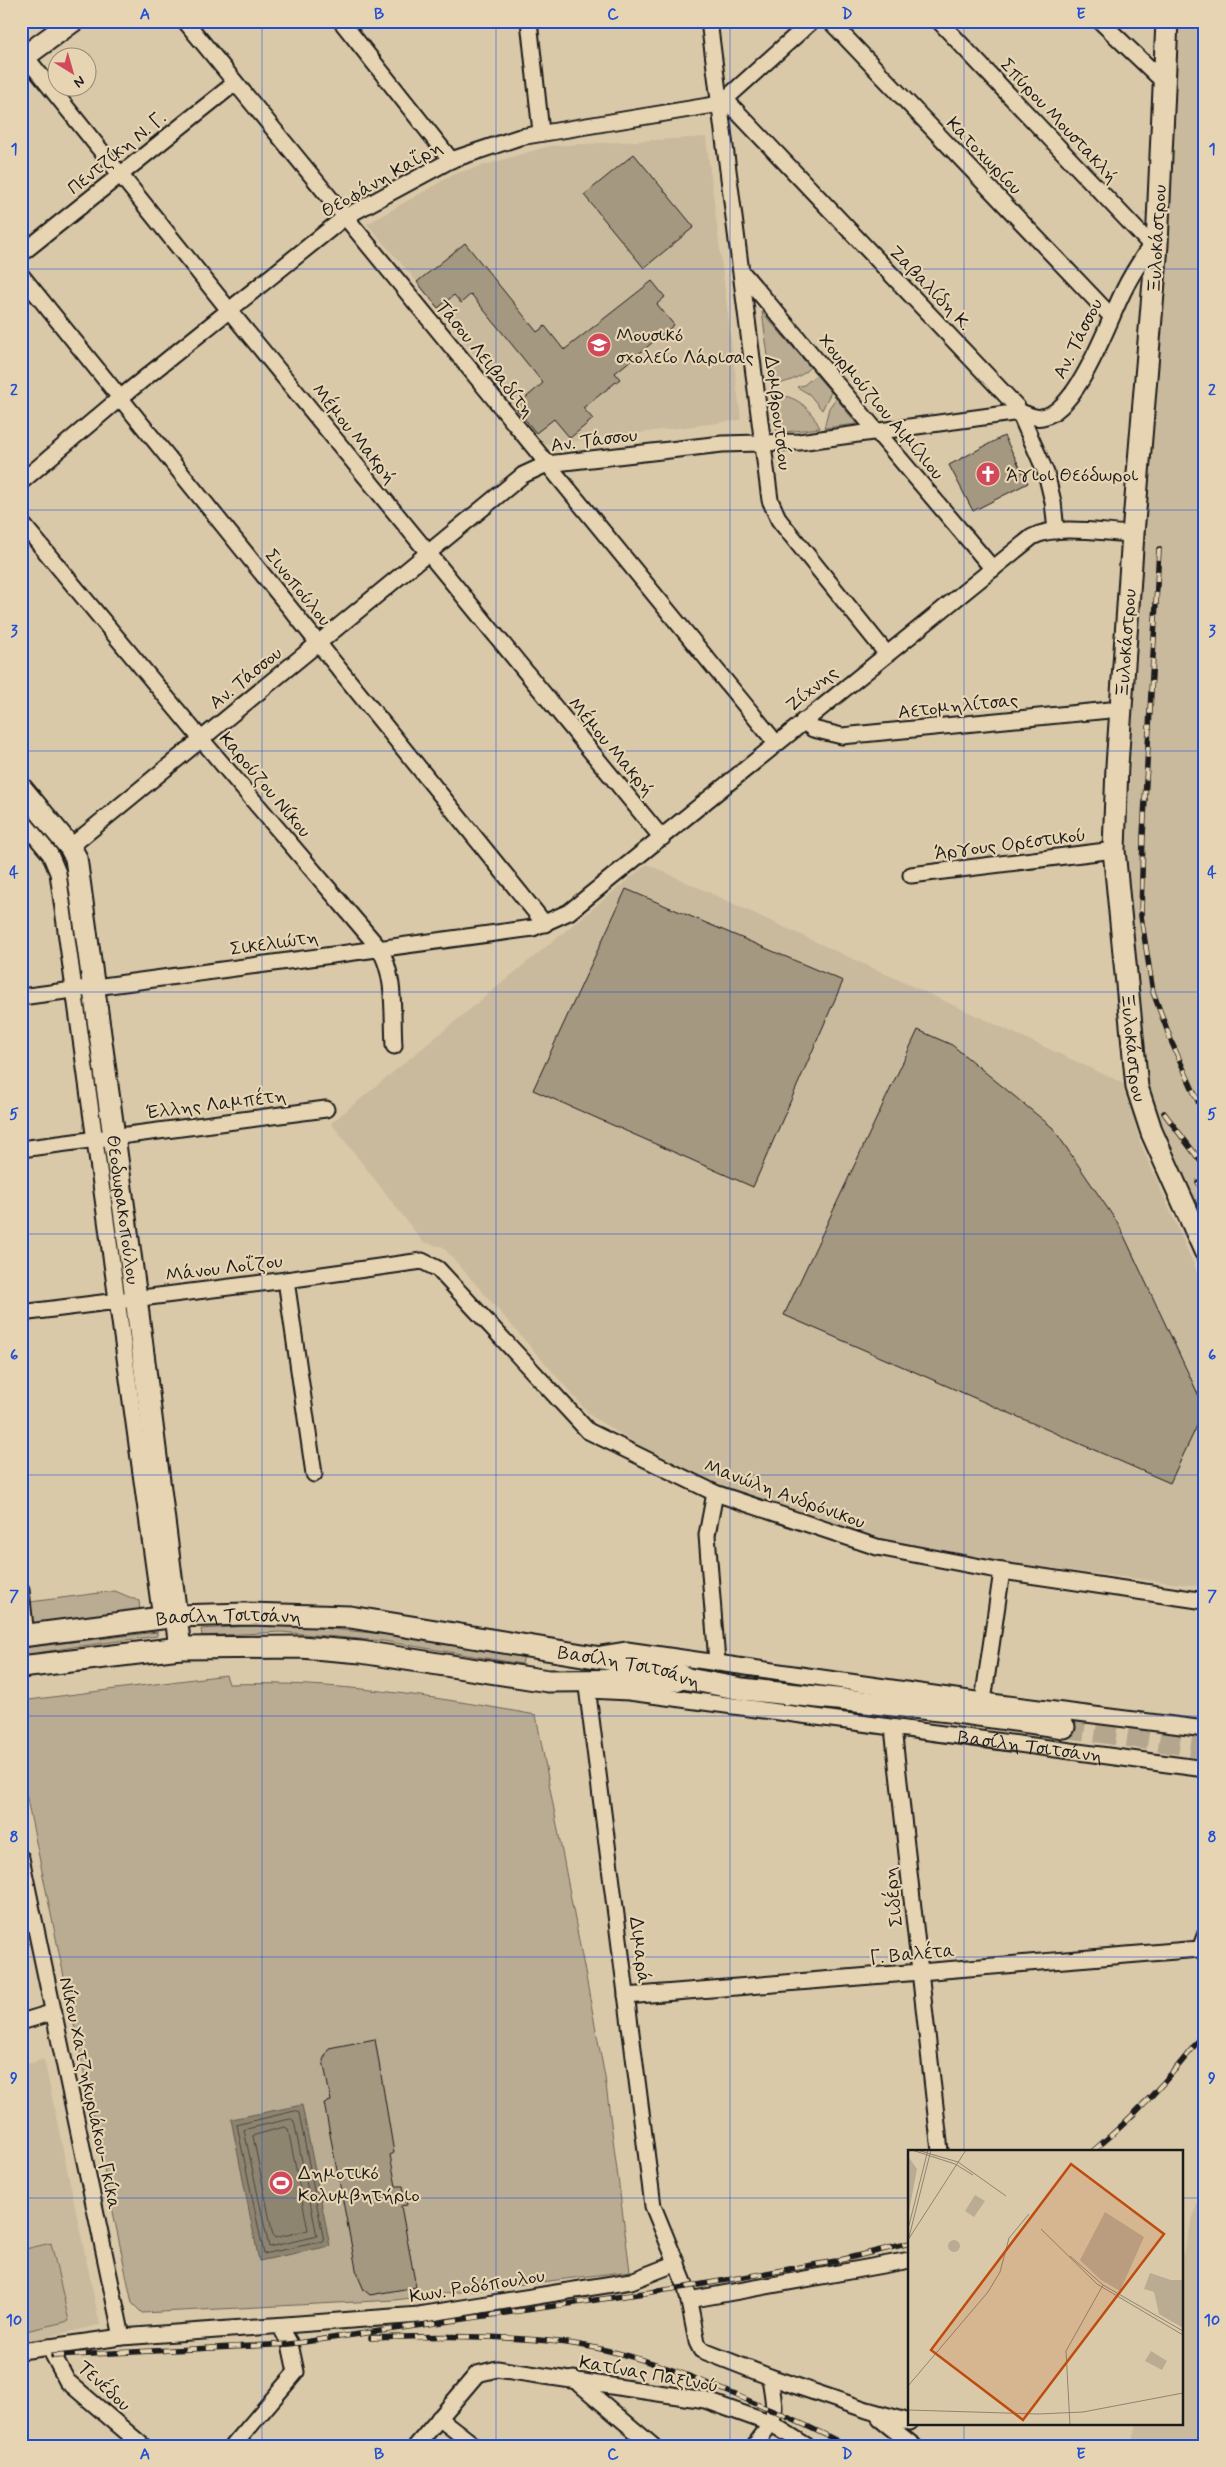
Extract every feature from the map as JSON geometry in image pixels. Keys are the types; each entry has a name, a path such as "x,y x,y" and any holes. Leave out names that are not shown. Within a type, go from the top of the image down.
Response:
{"street":[{"path":"23,55 73,21"},
{"name":"Τάσου Λειβαδίτη","path":"185,21 776,743"},
{"path":"341,21 451,160"},
{"path":"529,21 541,132"},
{"name":"Δομβρουτσίου","path":"709,21 723,102 740,271 770,500 775,514 886,653"},
{"path":"723,102 812,21"},
{"name":"Κατοχωρίου","path":"830,21 1111,316"},
{"name":"Σπύρου Μουστακλή","path":"939,21 1154,245"},
{"path":"1100,21 1164,82"},
{"name":"Ξυλοκάστρου","path":"1166,21 1154,245 1120,709 1114,850 1136,1087 1152,1133 1205,1251"},
{"name":"Μέμου Μακρή","path":"23,55 428,554 662,838"},
{"name":"Πεντζίκη Ν. Γ.","path":"21,254 235,83"},
{"name":"Θεοφάνη Καΐρη","path":"21,482 120,398 345,217 451,160 490,146 541,132 723,102"},
{"name":"Ζαβαλίδη Κ.","path":"723,102 1013,402 1020,412 1046,472 1053,502 1056,531"},
{"name":"Αν. Τάσσου","path":"70,847 523,475 547,464 722,444 794,443 879,433 1020,412 1042,417 1056,411 1064,403 1090,364 1126,285 1154,245"},
{"name":"Χουρμούζιου Αιμίλιου","path":"740,271 993,569"},
{"name":"Σινοπούλου","path":"21,275 319,643 539,926"},
{"name":"Καρούζου Νίκου","path":"21,522 201,739 379,948 389,973 394,1046"},
{"name":"Ζίχνης","path":"539,926 569,912 662,838 886,653 1032,537 1040,532 1056,531 1133,534"},
{"name":"Αετομηλίτσας","path":"803,721 813,730 842,736 1120,709"},
{"name":"Θεοδωρακοπούλου","path":"21,788 70,847 76,858 84,988 169,1617 180,1648"},
{"path":"21,819 56,864 84,988"},
{"name":"Άργους Ορεστικού","path":"911,875 1114,850"},
{"name":"Σικελιώτη","path":"21,997 539,926"},
{"name":"Έλλης Λαμπέτη","path":"21,1149 326,1109"},
{"name":"Μάνου Λοΐζου","path":"21,1313 286,1280 412,1260 431,1264"},
{"name":"Μανώλη Ανδρόνικου","path":"431,1264 438,1269 588,1431 714,1493 877,1547 1002,1571 1205,1601"},
{"path":"286,1280 314,1474"},
{"path":"714,1493 707,1536 717,1662"},
{"path":"982,1700 1002,1571"},
{"path":"21,1590 24,1636"},
{"name":"Βασίλη Τσιτσάνη","path":"24,1636 169,1617 244,1614 350,1617 592,1656 668,1670 688,1678"},
{"name":"Βασίλη Τσιτσάνη","path":"21,1667 180,1648 273,1646 331,1648 548,1681 1205,1769"},
{"path":"592,1656 627,1650 1205,1729"},
{"path":"688,1678 742,1689 949,1710 1064,1727"},
{"name":"Βασίλη Τσιτσάνη","path":"587,1685 665,1682 688,1678"},
{"name":"Διμαρά","path":"587,1685 649,2182 659,2224 677,2263 689,2300 697,2342 701,2350 770,2376"},
{"name":"Σιδέρη","path":"893,1728 940,2150"},
{"name":"Νίκου Χατζηκυριάκου-Γκίκα","path":"21,1858 122,2337"},
{"name":"Γ. Βαλέτα","path":"626,1996 921,1972 1202,1942"},
{"path":"21,2022 54,2012"},
{"path":"689,2300 908,2260"},
{"name":"Κων. Ροδόπουλου","path":"21,2351 122,2337 419,2315 631,2281 677,2263"},
{"path":"233,2446 296,2372 290,2344 280,2326"},
{"name":"Τενέδου","path":"49,2347 67,2381 143,2446"},
{"name":"Κατίνας Παξινού","path":"440,2418 477,2374 497,2369 705,2400 772,2424 807,2446"},
{"path":"770,2376 867,2410 908,2421"},
{"path":"754,2446 772,2424 775,2402 770,2376"},
{"path":"574,2380 653,2446"},
{"path":"867,2410 892,2426 914,2446"},
{"path":"416,2446 440,2418 474,2446"}],"shaded area":[{"path":"1177,21 1205,21 1205,1225 1159,1120 1148,1078 1126,860 1141,540 1153,440 1163,302"},
{"name":"Μουσικό σχολείο Λάρισας","path":"706,137 741,420 545,445 417,282 367,224 454,174 549,146"},
{"path":"762,312 810,367 798,377 772,385"},
{"path":"816,375 831,392 822,410 809,394 797,387 804,385"},
{"path":"774,395 789,397 802,404 812,414 820,428 777,433"},
{"path":"836,398 857,424 824,428 829,408"},
{"path":"647,864 1125,1084 1140,1142 1205,1290 1205,1587 989,1561 898,1545 699,1483 591,1416 443,1247 423,1242 331,1123"},
{"path":"115,1591 139,1601 140,1611 33,1625 30,1602"},
{"path":"279,1624 383,1634 524,1656 522,1664 383,1641 281,1632 202,1636 201,1629"},
{"path":"157,1632 157,1636 21,1656 21,1648"},
{"path":"226,1675 229,1684 345,1687 421,1696 536,1715 605,2077 630,2271 395,2300 142,2313 132,2303 21,1770 21,1701"},
{"path":"44,2059 100,2325 21,2343 21,2066"},
{"path":"1205,2174 1205,2446 1132,2446 1137,2424 1184,2424 1184,2249"},
{"path":"51,2243 69,2321 26,2331 21,2309 21,2250"}],"water":[{"name":"Δημοτικό Κολυμβητήριο","path":"302,2105 330,2246 259,2261 231,2119"}],"building":[{"path":"634,154 694,227 644,268 584,195"},
{"path":"465,243 537,332 545,326 564,350 652,281 665,297 657,304 674,325 615,373 620,379 583,408 593,419 570,438 554,419 536,433 515,407 543,383 471,294 461,303 454,295 438,308 417,282"},
{"name":"Άγιοι Θεόδωροι","path":"1004,436 1028,483 973,511 949,465"},
{"path":"626,889 843,981 753,1187 533,1090"},
{"path":"918,1030 952,1045 1053,1128 1119,1225 1205,1409 1170,1483 784,1315"},
{"path":"375,2039 394,2153 390,2155 396,2186 403,2186 407,2205 401,2206 416,2287 370,2295 364,2290 357,2274 324,2103 331,2101 323,2060 329,2048"}],"tunnel":[{"path":"1064,1727 1205,1748"}],"railway":[{"path":"1159,549 1143,836 1141,916 1153,992 1172,1043 1205,1117"},
{"path":"1164,1113 1205,1167"},
{"path":"1198,1182 1205,1196"},
{"path":"1094,2150 1124,2124 1152,2095 1205,2032"},
{"path":"53,2356 290,2344 686,2287 836,2261 908,2243"},
{"path":"371,2338 494,2337 543,2340 592,2347 642,2360 690,2377 794,2420 847,2446"}],"place":[{"name":"Μουσικό σχολείο Λάρισας","path":"599,345"},
{"name":"Άγιοι Θεόδωροι","path":"988,474"},
{"name":"Δημοτικό Κολυμβητήριο","path":"281,2183"}]}
